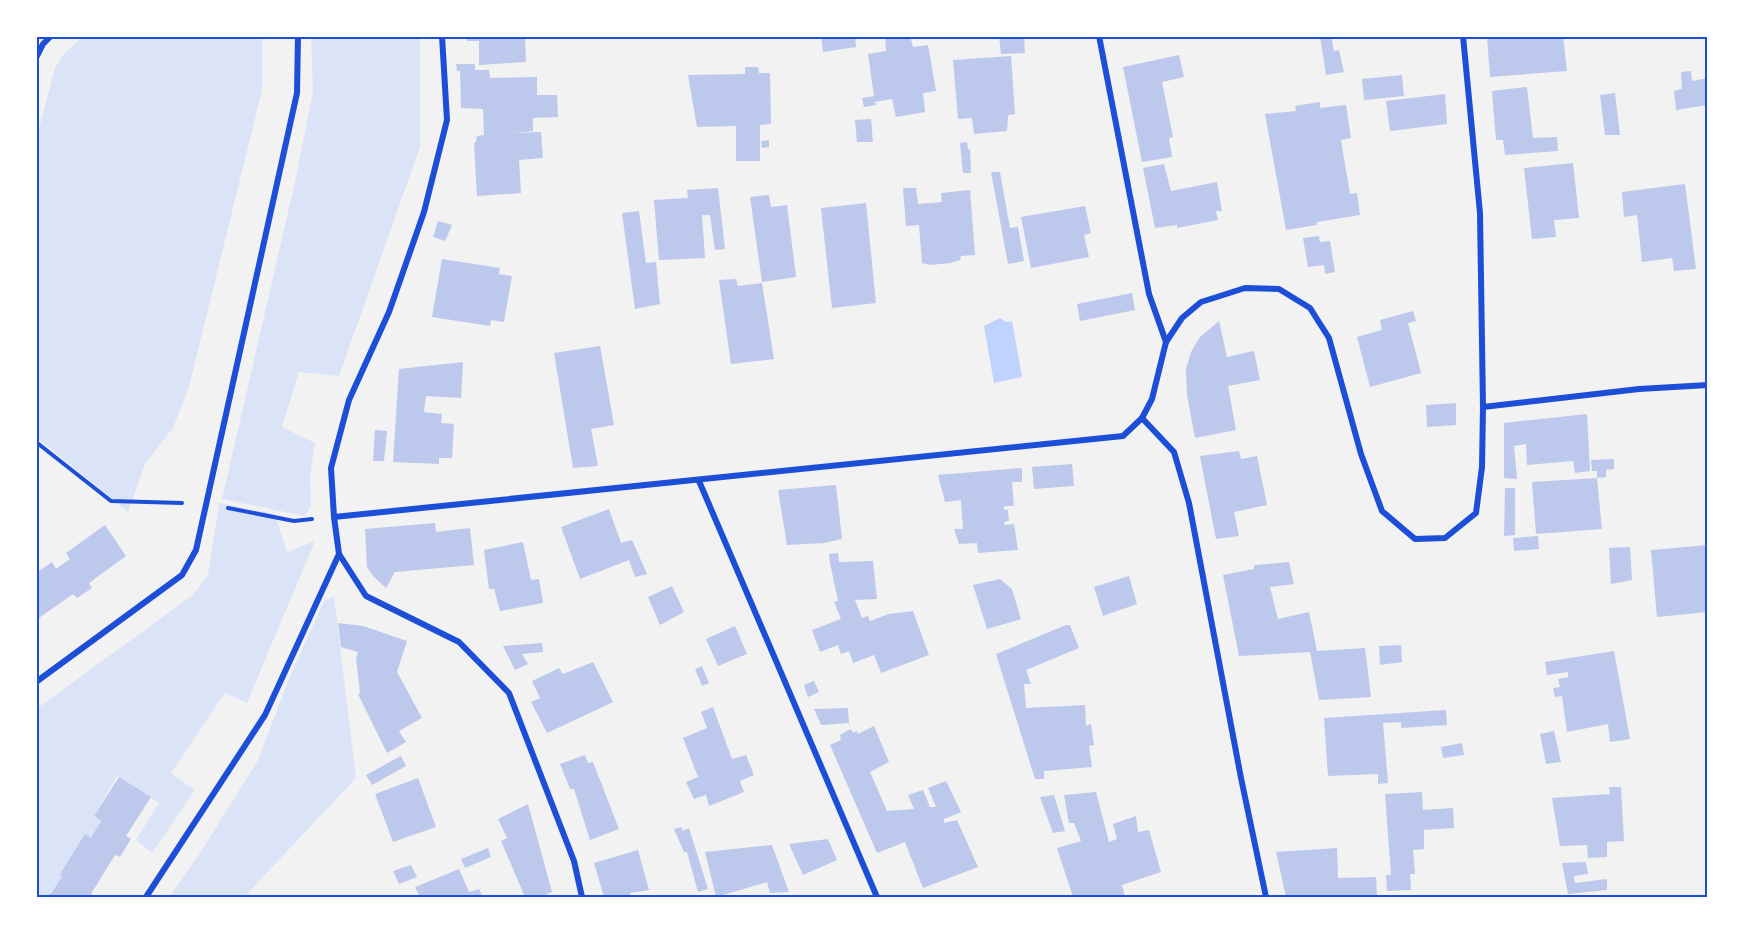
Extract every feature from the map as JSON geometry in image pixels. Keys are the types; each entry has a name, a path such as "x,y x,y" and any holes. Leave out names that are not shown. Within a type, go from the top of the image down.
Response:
{"street":[{"path":"36,58 43,44 51,36"},
{"path":"36,682 182,574 196,550 297,93 298,36"},
{"path":"442,36 447,120 424,212 389,312 349,400 331,468 339,554 366,596 459,642 508,693 574,861 582,897"},
{"path":"1099,36 1149,294 1166,342"},
{"path":"334,517 1123,436 1142,418 1152,399 1166,342 1182,318 1201,302 1245,288 1279,289 1310,308 1329,338 1361,454 1382,511 1415,539 1445,538 1476,513 1482,467 1480,213 1463,36"},
{"path":"1483,407 1639,389 1708,385"},
{"path":"1142,418 1174,452 1189,503 1266,897"},
{"path":"699,481 877,897"},
{"path":"146,897 265,715 339,554"}],"path":[{"path":"36,442 111,501 208,504 294,521"}],"shaded area":[{"path":"83,36 262,36 262,90 189,387 173,428 145,464 128,512 36,437 36,140 55,68 63,55"},
{"path":"311,36 420,36 420,147 339,376 299,372 282,427 315,443 310,475 311,506 305,516 222,499 295,182 313,92"},
{"path":"219,503 275,514 287,552 315,541 247,703 225,693 171,773 195,790 152,853 136,840 159,803 117,776 94,816 101,821 91,838 85,835 52,891 36,897 36,709 193,595 208,575"},
{"path":"334,596 356,778 244,897 169,897 200,853 258,760 291,674 324,601"}],"water":[{"path":"1000,318 1006,322 1012,321 1022,377 994,383 984,326"}],"building":[{"path":"467,36 525,36 526,62 479,65 479,41 467,41"},
{"path":"821,36 855,36 856,47 823,52"},
{"path":"885,36 910,36 913,47 928,45 936,91 923,93 925,112 896,117 892,99 864,107 862,98 874,96 868,54 886,51"},
{"path":"999,36 1024,36 1025,53 1001,54"},
{"path":"1320,36 1331,36 1334,51 1339,50 1344,72 1326,75"},
{"path":"1487,36 1563,36 1567,71 1490,77"},
{"path":"1179,55 1184,77 1162,82 1173,137 1169,138 1172,157 1142,162 1123,67"},
{"path":"1011,56 1015,114 1008,115 1007,131 974,134 972,118 958,119 953,60"},
{"path":"456,64 475,64 475,70 489,70 490,78 537,77 537,95 557,95 558,117 533,118 533,131 512,133 541,132 543,158 519,160 521,193 477,196 474,143 477,136 484,135 483,109 461,108 460,71 457,71"},
{"path":"745,67 758,67 759,73 770,73 771,124 760,125 760,161 736,161 736,126 697,127 688,75 745,74"},
{"path":"1691,71 1692,81 1708,78 1708,105 1676,110 1674,91 1682,89 1681,72"},
{"path":"1402,75 1404,96 1364,100 1362,79"},
{"path":"1527,87 1533,138 1557,137 1558,151 1505,155 1503,140 1496,140 1492,91"},
{"path":"1615,93 1620,135 1605,135 1600,95"},
{"path":"1445,94 1447,124 1390,131 1386,101"},
{"path":"1320,102 1320,108 1346,105 1351,138 1341,140 1350,194 1357,193 1360,215 1286,230 1265,114 1296,111 1295,106"},
{"path":"871,119 873,142 857,142 855,120"},
{"path":"769,140 769,147 762,148 761,141"},
{"path":"967,142 968,150 970,149 971,173 963,173 960,143"},
{"path":"1573,163 1579,218 1554,220 1556,237 1532,239 1524,168"},
{"path":"1164,164 1171,191 1217,182 1222,211 1216,211 1218,220 1177,228 1177,225 1155,228 1143,168"},
{"path":"991,172 1000,172 1010,228 1018,227 1024,261 1008,264"},
{"path":"1685,184 1696,269 1674,271 1672,258 1642,262 1637,215 1624,217 1622,192"},
{"path":"718,188 725,249 715,250 710,215 702,215 705,258 659,260 654,200 688,198 687,190"},
{"path":"903,188 916,188 918,204 942,202 941,193 970,190 975,255 961,256 960,260 951,263 930,265 922,263 919,225 906,226"},
{"path":"769,195 771,207 787,205 796,277 762,282 750,197"},
{"path":"866,203 876,303 832,308 821,208"},
{"path":"1085,206 1091,233 1084,235 1089,257 1031,268 1021,217"},
{"path":"639,211 646,263 656,262 660,304 635,309 622,213"},
{"path":"438,221 452,225 445,241 433,237"},
{"path":"1319,236 1320,242 1330,241 1335,272 1325,274 1324,265 1308,267 1303,238"},
{"path":"442,259 500,268 499,274 512,276 504,322 491,320 490,326 432,317"},
{"path":"736,279 738,286 762,283 774,359 731,364 719,280"},
{"path":"1132,293 1135,310 1080,321 1077,304"},
{"path":"1413,311 1416,321 1408,323 1421,373 1370,387 1357,337 1382,330 1380,320"},
{"path":"1219,321 1227,357 1254,351 1260,380 1228,386 1236,430 1195,438 1187,395 1186,369 1191,352 1200,337"},
{"path":"600,346 614,425 591,429 598,466 573,468 554,353"},
{"path":"463,362 461,398 426,396 424,412 442,414 441,423 454,424 452,458 439,458 439,464 393,462 399,369"},
{"path":"1456,403 1456,425 1427,427 1426,405"},
{"path":"1587,414 1590,471 1575,473 1573,461 1527,465 1526,444 1514,446 1517,479 1504,478 1504,423"},
{"path":"375,430 387,431 384,461 373,461"},
{"path":"1239,451 1241,459 1257,456 1267,505 1234,512 1239,536 1216,539 1200,456"},
{"path":"1614,459 1614,469 1606,470 1606,477 1597,478 1597,471 1592,471 1591,460"},
{"path":"1072,464 1074,486 1034,489 1032,467"},
{"path":"1022,468 1022,482 1012,482 1014,506 1005,506 1003,509 1008,510 1009,521 1005,521 1004,525 1014,524 1018,550 978,553 977,543 959,544 954,529 963,529 961,500 945,502 938,475"},
{"path":"1597,478 1602,529 1536,534 1532,482"},
{"path":"836,485 842,539 824,543 787,545 778,490"},
{"path":"1505,488 1515,488 1515,535 1504,536"},
{"path":"609,509 621,543 632,540 647,574 635,577 629,560 580,579 561,527"},
{"path":"435,523 436,532 470,528 474,565 395,572 386,588 373,576 367,567 365,529"},
{"path":"105,525 126,556 89,583 92,588 77,598 73,594 36,620 36,573 52,562 56,569 70,559 66,553"},
{"path":"1538,536 1539,549 1514,551 1513,538"},
{"path":"523,542 531,580 539,579 543,603 500,611 494,589 489,589 484,550"},
{"path":"1708,545 1708,612 1657,617 1651,550"},
{"path":"1630,547 1632,580 1611,584 1609,548"},
{"path":"838,553 839,562 873,561 877,599 855,600 862,618 868,616 870,621 889,614 913,611 929,655 881,673 874,655 853,663 849,651 841,654 838,645 820,652 812,630 841,619 834,602 838,601 829,554"},
{"path":"1289,562 1294,584 1270,587 1278,619 1309,612 1317,651 1365,648 1371,697 1319,700 1310,652 1239,656 1223,575 1254,569 1254,565"},
{"path":"1129,576 1137,604 1103,616 1094,587"},
{"path":"1000,579 1012,589 1021,619 987,629 973,585"},
{"path":"672,586 684,612 660,625 648,597"},
{"path":"338,623 363,626 407,641 397,672 422,718 399,731 406,742 387,753 358,694 360,693 356,658 358,652 341,647"},
{"path":"1070,625 1079,648 1026,670 1031,684 1024,684 1026,708 1085,705 1086,726 1091,724 1094,745 1089,746 1092,767 1044,771 1044,779 1035,779 996,654"},
{"path":"735,626 747,654 718,666 706,639"},
{"path":"542,643 543,652 522,654 528,664 515,670 503,646"},
{"path":"1401,645 1402,662 1380,665 1379,646"},
{"path":"1614,651 1630,739 1610,742 1608,724 1567,732 1562,696 1555,697 1553,688 1560,687 1558,679 1568,677 1568,672 1547,675 1545,662"},
{"path":"593,662 613,702 547,733 531,702 540,698 532,681 559,668 563,674"},
{"path":"702,666 709,683 702,686 695,669"},
{"path":"814,681 819,692 808,697 804,685"},
{"path":"713,707 732,759 746,755 754,775 740,781 744,792 709,806 706,795 694,799 686,782 698,777 683,738 707,728 701,712"},
{"path":"848,708 849,723 821,725 814,709"},
{"path":"1446,710 1447,725 1401,728 1401,722 1383,723 1388,783 1378,784 1378,774 1328,776 1324,718"},
{"path":"874,726 889,762 870,772 887,811 914,809 908,795 923,790 930,807 936,807 928,788 946,781 961,812 944,819 944,823 957,820 978,867 923,888 905,842 877,853 830,745 841,740 840,735 851,729 853,733 857,731 858,734"},
{"path":"1554,731 1561,762 1546,764 1540,734"},
{"path":"1462,743 1464,755 1443,758 1441,747"},
{"path":"585,755 588,763 593,762 619,829 590,840 574,789 570,789 560,764"},
{"path":"401,756 406,766 372,785 366,775"},
{"path":"119,777 151,797 126,836 131,839 120,857 115,855 91,894 96,897 45,897 52,892 62,877 60,874 85,834 91,838 101,821 94,816"},
{"path":"418,778 436,827 393,842 375,794"},
{"path":"1609,787 1621,787 1624,841 1607,842 1607,857 1588,858 1587,845 1560,846 1552,798 1610,794"},
{"path":"1096,792 1109,842 1117,839 1113,824 1136,816 1138,832 1149,830 1161,872 1122,885 1125,897 1073,897 1057,848 1081,841 1074,823 1069,823 1064,795"},
{"path":"1422,792 1423,810 1453,808 1454,828 1424,830 1424,849 1413,850 1415,874 1410,874 1411,890 1387,891 1386,875 1391,875 1385,794"},
{"path":"1054,795 1065,831 1053,833 1040,797"},
{"path":"528,804 552,892 541,897 525,897 501,841 507,838 498,819"},
{"path":"681,827 683,831 689,828 708,889 698,892 687,852 684,852 674,829"},
{"path":"828,839 837,860 803,875 789,844"},
{"path":"772,845 789,892 770,893 767,882 716,897 705,852"},
{"path":"488,848 491,857 465,868 461,859"},
{"path":"1337,848 1338,878 1376,877 1377,897 1286,897 1276,852"},
{"path":"638,850 649,890 630,893 631,897 604,897 594,863"},
{"path":"1586,862 1588,874 1574,876 1575,883 1607,879 1607,890 1568,894 1562,863"},
{"path":"411,865 417,877 399,884 393,871"},
{"path":"459,869 469,892 479,889 483,897 420,897 415,887"}]}
